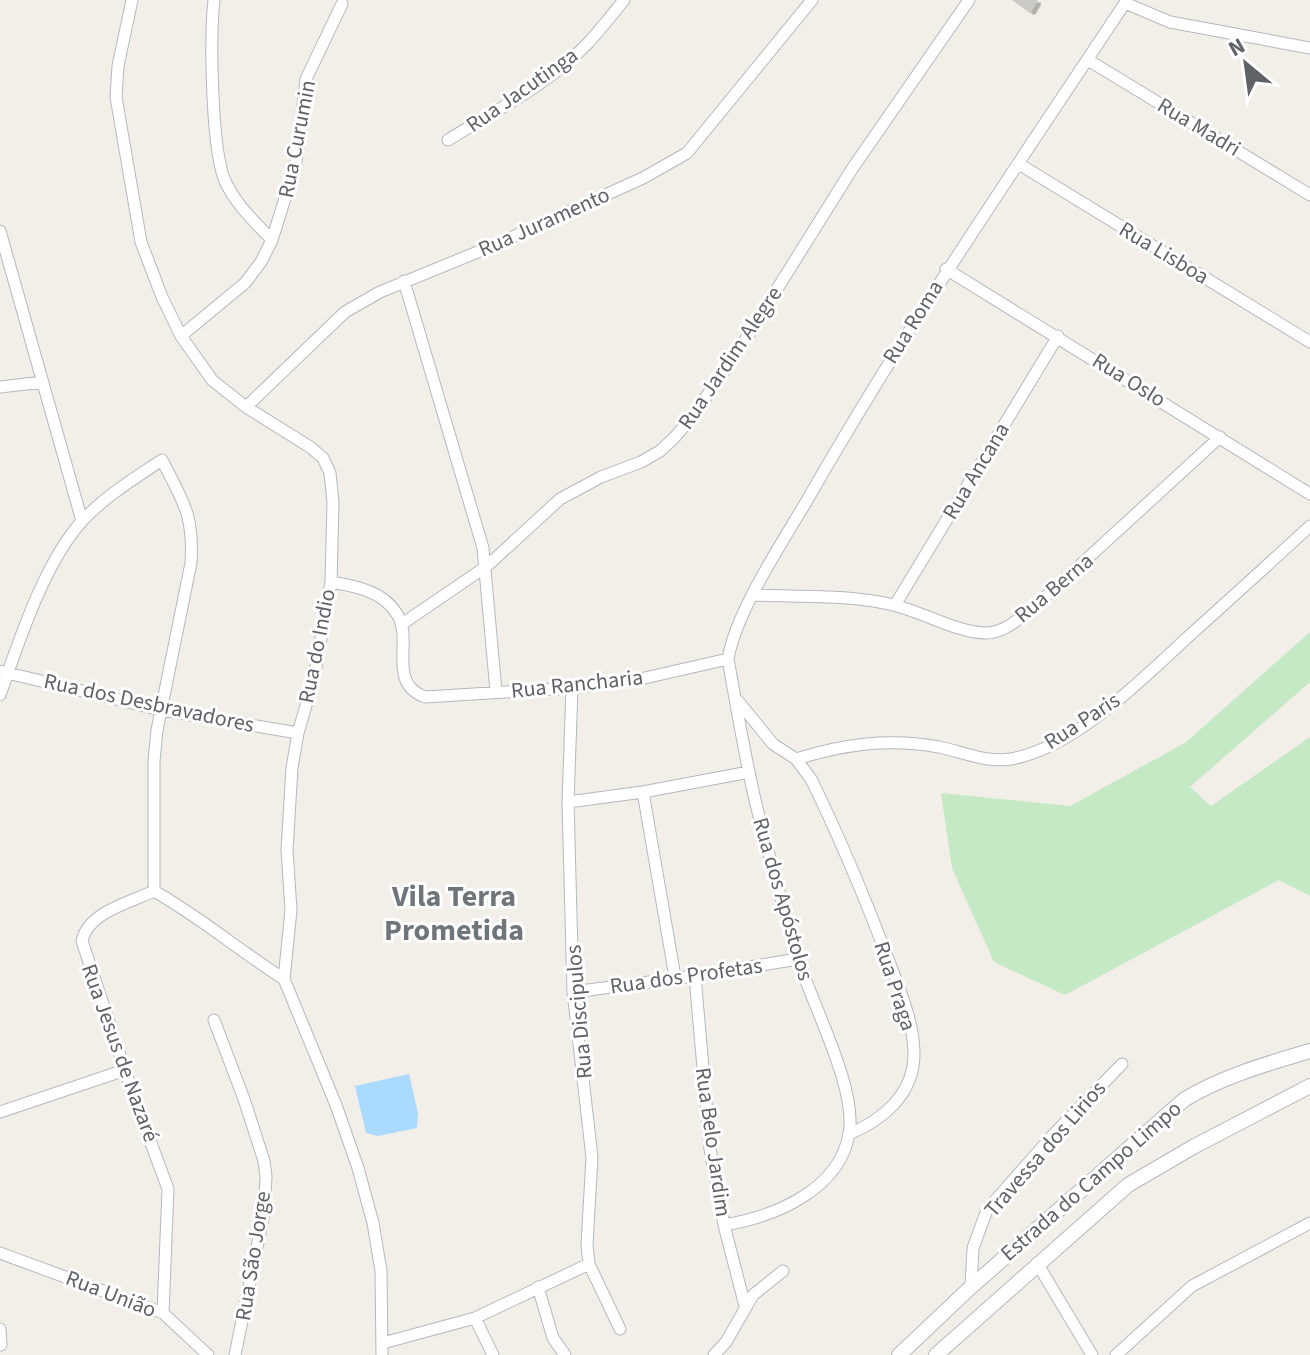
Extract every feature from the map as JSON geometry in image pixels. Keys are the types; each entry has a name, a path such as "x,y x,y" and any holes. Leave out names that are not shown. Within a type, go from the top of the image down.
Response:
{"street":[{"name":"Rua do Indio","path":"132,0 118,66 116,97 141,242 149,266 181,336 212,380 246,407 310,447 323,458 330,473 333,502 331,582 314,678 298,733 288,827 291,910 284,979 336,1105 370,1209 381,1271 383,1349"},
{"path":"214,0 212,45 218,164 237,203 272,240"},
{"name":"Rua Jacutinga","path":"448,140 564,65 587,44 624,0"},
{"name":"Rua Juramento","path":"246,407 345,312 404,281 497,244 643,178 687,153 812,0"},
{"name":"Rua Jardim Alegre","path":"402,624 487,566 560,499 660,451 693,416 744,342 852,169 969,0"},
{"path":"1126,2 1170,22 1310,48"},
{"name":"Rua Roma","path":"728,659 733,638 753,595 866,398 946,269 1126,2"},
{"name":"Rua Curumin","path":"181,336 245,283 272,240 296,163 306,79 342,4"},
{"name":"Rua Madri","path":"1088,60 1310,195"},
{"name":"Rua Lisboa","path":"1019,164 1310,342"},
{"path":"0,231 3,254 82,521"},
{"name":"Rua Oslo","path":"946,269 1310,494"},
{"path":"404,281 476,519 487,566 496,691"},
{"name":"Rua Ancana","path":"895,605 1058,336"},
{"path":"0,387 43,382"},
{"name":"Rua Berna","path":"753,595 895,605 986,633 1011,625 1220,437"},
{"path":"0,695 4,672 53,564 82,521 112,494 162,460 187,509 192,537 191,563 161,710 154,761 154,891 284,979"},
{"name":"Rua Paris","path":"796,759 831,748 883,743 942,748 991,760 1033,752 1094,718 1131,690 1310,526"},
{"path":"331,582 359,587 377,595 389,604 402,624"},
{"name":"Rua Rancharia","path":"402,624 401,666 405,680 412,691 425,697 572,688 636,680 728,659"},
{"name":"Rua dos Apóstolos","path":"728,659 749,772 798,959 840,1074 849,1117 849,1134"},
{"name":"Rua dos Desbravadores","path":"4,672 161,710 298,733"},
{"name":"Rua Discipulos","path":"572,688 568,802 573,992 591,1130 587,1245 589,1264 620,1329"},
{"name":"Rua Praga","path":"735,698 773,744 796,759 811,779 857,879 899,988 912,1034 914,1056 902,1094 879,1119 849,1134"},
{"path":"568,802 749,772"},
{"path":"643,792 675,977"},
{"name":"Rua Jesus de Nazaré","path":"154,891 99,917 84,931 82,941 168,1189 163,1313"},
{"name":"Rua dos Profetas","path":"573,992 798,959"},
{"name":"Rua Belo Jardim","path":"695,976 704,1094 724,1225 745,1306"},
{"name":"Rua São Jorge","path":"214,1020 244,1099 264,1161 266,1177 262,1224 235,1355"},
{"name":"Estrada do Campo Limpo","path":"899,1355 971,1287 1185,1099 1239,1072 1310,1051"},
{"name":"Travessa dos Lirios","path":"971,1287 973,1248 987,1210 1052,1136 1122,1064"},
{"path":"0,1112 125,1070"},
{"name":"Estrada do Campo Limpo","path":"936,1355 1113,1196 1140,1177 1310,1086"},
{"path":"724,1225 767,1215 808,1193 830,1172 843,1152 849,1134"},
{"path":"1116,1355 1192,1286 1310,1223"},
{"name":"Rua União","path":"0,1253 163,1313 208,1355"},
{"path":"1037,1263 1092,1355"},
{"path":"383,1349 475,1318 589,1264"},
{"path":"714,1355 726,1342 753,1295 783,1271"},
{"path":"538,1287 553,1338 565,1355"},
{"path":"475,1318 493,1355"},
{"path":"0,1329 3,1348"}],"green space":[{"path":"1310,632 1310,682 1190,787 1211,806 1310,737 1310,896 1279,880 1065,995 994,962 952,868 941,793 1070,806 1185,743"}],"water":[{"path":"409,1074 418,1113 417,1128 378,1136 366,1133 355,1086"}],"building":[{"path":"1012,0 1038,0 1030,13"}],"district":[{"name":"Vila Terra Prometida","path":"454,913"}]}
